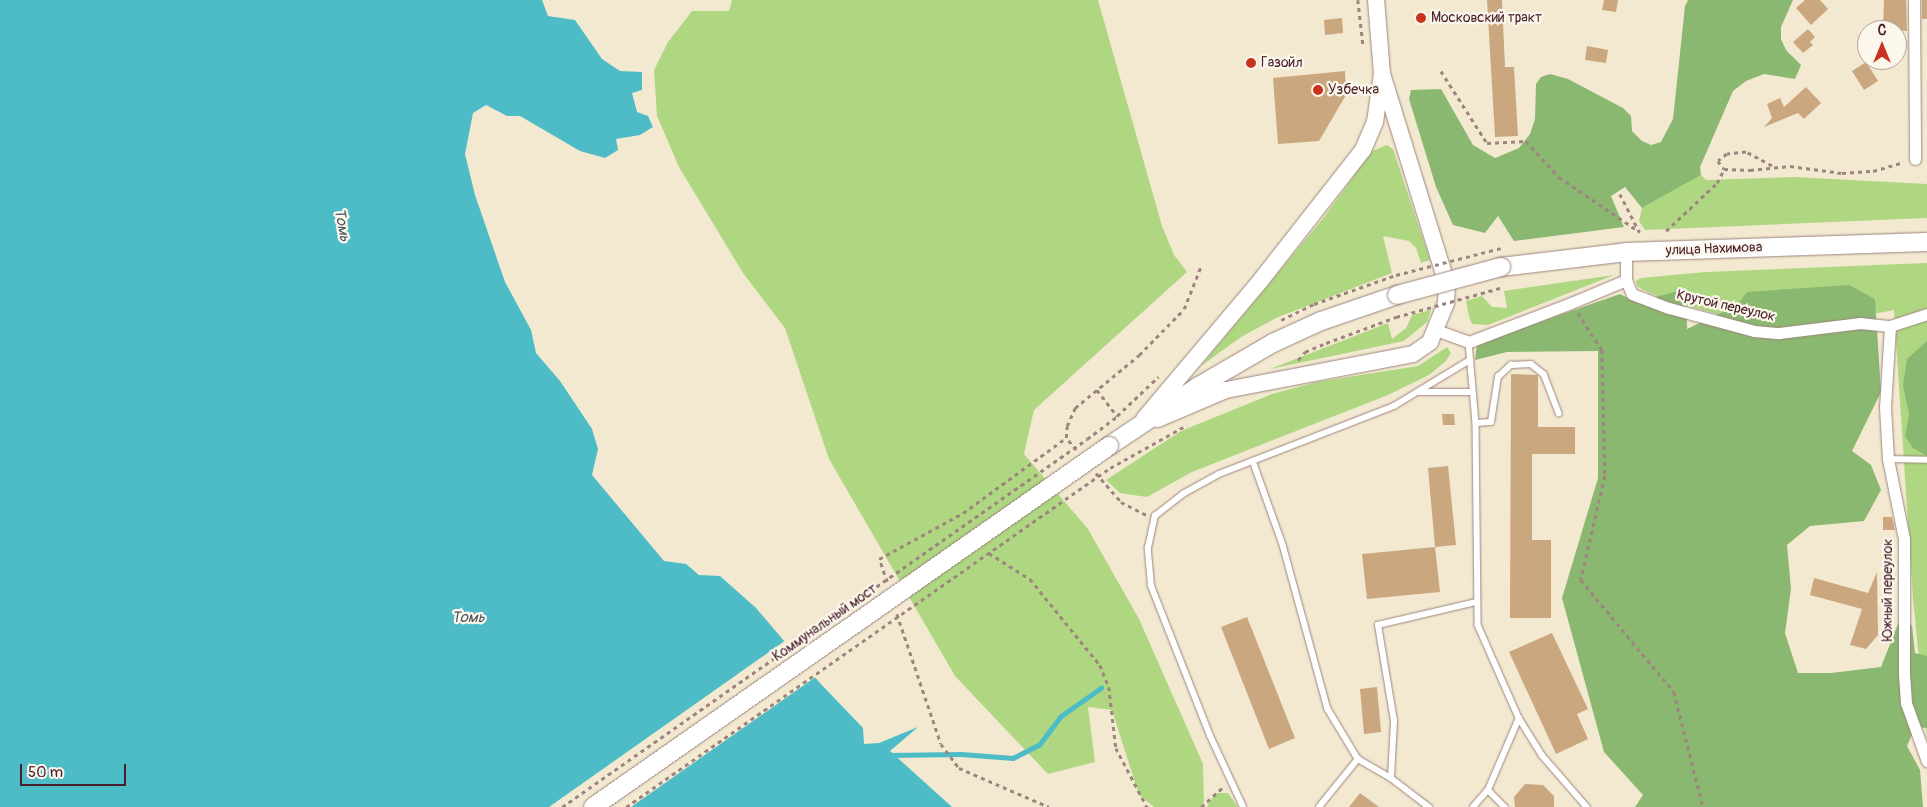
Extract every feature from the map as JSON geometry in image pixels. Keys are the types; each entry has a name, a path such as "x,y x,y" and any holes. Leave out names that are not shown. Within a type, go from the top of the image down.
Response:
{"main road":[{"path":"1136,429 1226,390 1413,354 1430,342 1446,303 1447,284 1382,74 1376,0"},
{"path":"1136,429 1344,177 1363,150 1375,122 1382,74"},
{"name":"улица Нахимова","path":"1397,295 1501,267 1626,252 1927,242"},
{"name":"Коммунальный мост","path":"593,807 1109,446 1199,386 1274,343 1321,321 1397,295"}],"street":[{"path":"1914,0 1915,159"},
{"path":"1436,330 1469,342 1571,303 1626,280 1626,252"},
{"name":"Крутой переулок","path":"1626,280 1632,294 1669,308 1754,331 1804,332 1860,324 1890,326"},
{"path":"1890,326 1927,314"},
{"name":"Южный переулок","path":"1890,326 1885,407 1888,459 1904,538 1902,621 1906,703 1927,761"}],"lane":[{"path":"1469,342 1476,423 1476,602 1478,625 1519,718 1542,756 1587,807"},
{"path":"1244,807 1210,736 1151,586 1148,548 1155,519 1183,494 1218,474 1394,406 1470,360"},
{"path":"1476,423 1491,422 1498,377 1511,365 1531,364 1544,374 1559,413"},
{"path":"1418,392 1472,392"},
{"path":"1888,459 1927,460"},
{"path":"1253,461 1283,545 1328,709 1358,759 1391,778 1429,807"},
{"path":"1391,778 1394,721 1378,625 1476,602"},
{"path":"1473,807 1488,790 1519,718"},
{"path":"1320,807 1358,759"},
{"path":"1488,790 1505,807"}],"path":[{"path":"1358,0 1364,50"},
{"path":"1441,71 1487,143 1526,141 1559,177 1640,232 1620,194"},
{"path":"1724,169 1718,161 1737,152 1762,158 1772,166"},
{"path":"1724,169 1750,170 1772,166 1842,173 1873,171 1915,159"},
{"path":"1666,231 1717,183 1724,169"},
{"path":"1396,275 1501,248"},
{"path":"1078,452 1066,438 1067,426 1075,408 1139,355 1184,309 1201,266"},
{"path":"1396,317 1500,288"},
{"path":"1571,303 1602,350 1605,476 1581,580 1674,692 1703,807"},
{"name":"Коммунальный мост","path":"562,807 1088,439 1117,416 1160,376"},
{"path":"1097,390 1117,416"},
{"path":"888,586 879,559 963,513 1066,438"},
{"path":"1091,467 1121,502 1155,519"},
{"path":"626,807 1110,468"},
{"path":"989,553 1030,579 1100,665 1108,687 1116,748 1146,807"},
{"path":"894,605 941,744 958,768 1049,807"},
{"path":"1201,807 1231,780"}],"green space":[{"path":"732,0 1098,0 1162,226 1174,255 1187,272 1034,410 1024,454 1088,529 1139,619 1203,764 1204,807 1154,807 1139,795 1112,710 1088,707 1095,762 1048,774 955,676 829,459 785,328 743,273 679,167 657,116 654,70 668,42 692,11 729,11"},
{"path":"1688,0 1793,0 1781,27 1781,39 1786,50 1801,65 1795,79 1764,74 1746,81 1733,91 1700,167 1701,175 1642,208 1625,187 1611,196 1624,227 1514,241 1498,216 1485,233 1453,225 1436,187 1409,99 1411,90 1441,89 1473,145 1495,158 1519,148 1530,134 1535,119 1536,84 1541,77 1550,74 1568,79 1623,108 1631,116 1632,131 1642,141 1651,145 1661,142 1673,119 1685,6"},
{"path":"1387,145 1393,149 1430,260 1421,263 1416,248 1409,241 1383,236 1392,273 1276,318 1241,337 1201,366 1325,216 1372,151"},
{"path":"1701,175 1706,180 1794,177 1927,184 1927,218 1645,230 1639,221 1642,208"},
{"path":"1927,263 1927,738 1913,599 1894,310 1805,327 1735,319 1667,300 1643,290 1637,286 1636,281 1641,278 1706,272"},
{"path":"1614,275 1488,325 1472,324 1469,316 1466,301 1482,296 1492,307 1507,308 1504,291"},
{"path":"1849,285 1875,299 1881,392 1852,451 1871,465 1881,490 1864,521 1810,526 1787,545 1791,589 1785,633 1798,673 1831,673 1881,667 1902,614 1912,626 1915,653 1927,656 1927,728 1915,727 1907,746 1920,770 1923,807 1635,807 1643,795 1604,752 1562,598 1598,478 1598,351 1507,352 1475,360 1477,344 1620,294 1636,302 1686,289 1687,329 1736,306 1747,292"},
{"path":"1431,310 1427,322 1404,341 1270,369 1388,323 1392,339 1406,328 1412,315"},
{"path":"1927,341 1927,456 1913,448 1905,436 1909,414 1903,385 1907,359"},
{"path":"1447,347 1451,353 1446,361 1429,375 1388,395 1192,472 1147,497 1120,493 1106,480 1181,431 1272,394 1317,382 1418,366"},
{"path":"1215,793 1228,793 1238,807 1207,807"}],"water":[{"name":"Томь","path":"0,0 542,0 548,16 575,20 602,59 620,71 642,72 642,90 632,93 637,112 648,116 653,127 640,135 616,139 618,150 605,158 580,151 520,116 507,116 486,105 473,113 465,154 475,195 505,282 531,330 536,353 560,381 592,429 598,449 592,475 664,561 686,564 699,575 720,576 756,608 819,682 863,728 864,744 879,743 918,727 890,751 952,807 0,807"}],"pier":[{"path":"786,640 817,676 631,807 549,807"}],"building":[{"path":"1487,0 1502,0 1505,67 1514,67 1518,136 1495,137"},
{"path":"1604,0 1618,0 1616,12 1602,10"},
{"path":"1805,0 1820,0 1828,9 1811,25 1796,8"},
{"path":"1884,0 1906,0 1907,20 1883,20"},
{"path":"1922,0 1927,0 1927,19 1922,19"},
{"path":"1342,18 1343,33 1325,35 1324,20"},
{"path":"1808,29 1815,37 1810,42 1813,45 1803,53 1793,42"},
{"path":"1587,46 1608,50 1606,63 1585,60"},
{"path":"1857,68 1857,70 1871,70 1878,81 1864,90 1852,71"},
{"path":"1345,71 1346,95 1319,141 1278,144 1273,78"},
{"path":"1806,87 1821,103 1804,119 1798,113 1764,127 1772,118 1767,104 1780,98 1784,107"},
{"path":"1511,374 1538,375 1538,427 1575,427 1575,454 1532,454 1532,540 1551,540 1551,618 1510,618"},
{"path":"1442,414 1454,414 1455,425 1443,425"},
{"path":"1448,466 1456,545 1435,547 1428,468"},
{"path":"1883,517 1892,517 1895,530 1883,530"},
{"path":"1435,547 1440,592 1367,599 1362,554"},
{"path":"1877,572 1878,635 1866,649 1850,645 1862,609 1810,595 1814,578 1868,593"},
{"path":"1247,617 1295,738 1269,749 1221,627"},
{"path":"1552,633 1588,709 1577,714 1588,739 1556,754 1509,652"},
{"path":"1377,687 1381,732 1364,734 1360,689"},
{"path":"1525,784 1543,785 1554,796 1554,807 1515,807 1514,797"},
{"path":"1360,793 1379,807 1349,807"}],"waterway":[{"path":"889,755 961,754 1013,758 1039,745 1061,716 1101,688"}],"place":[{"name":"Московский тракт","path":"1421,18"},
{"name":"Газойл","path":"1251,63"},
{"name":"Узбечка","path":"1318,90"}]}
